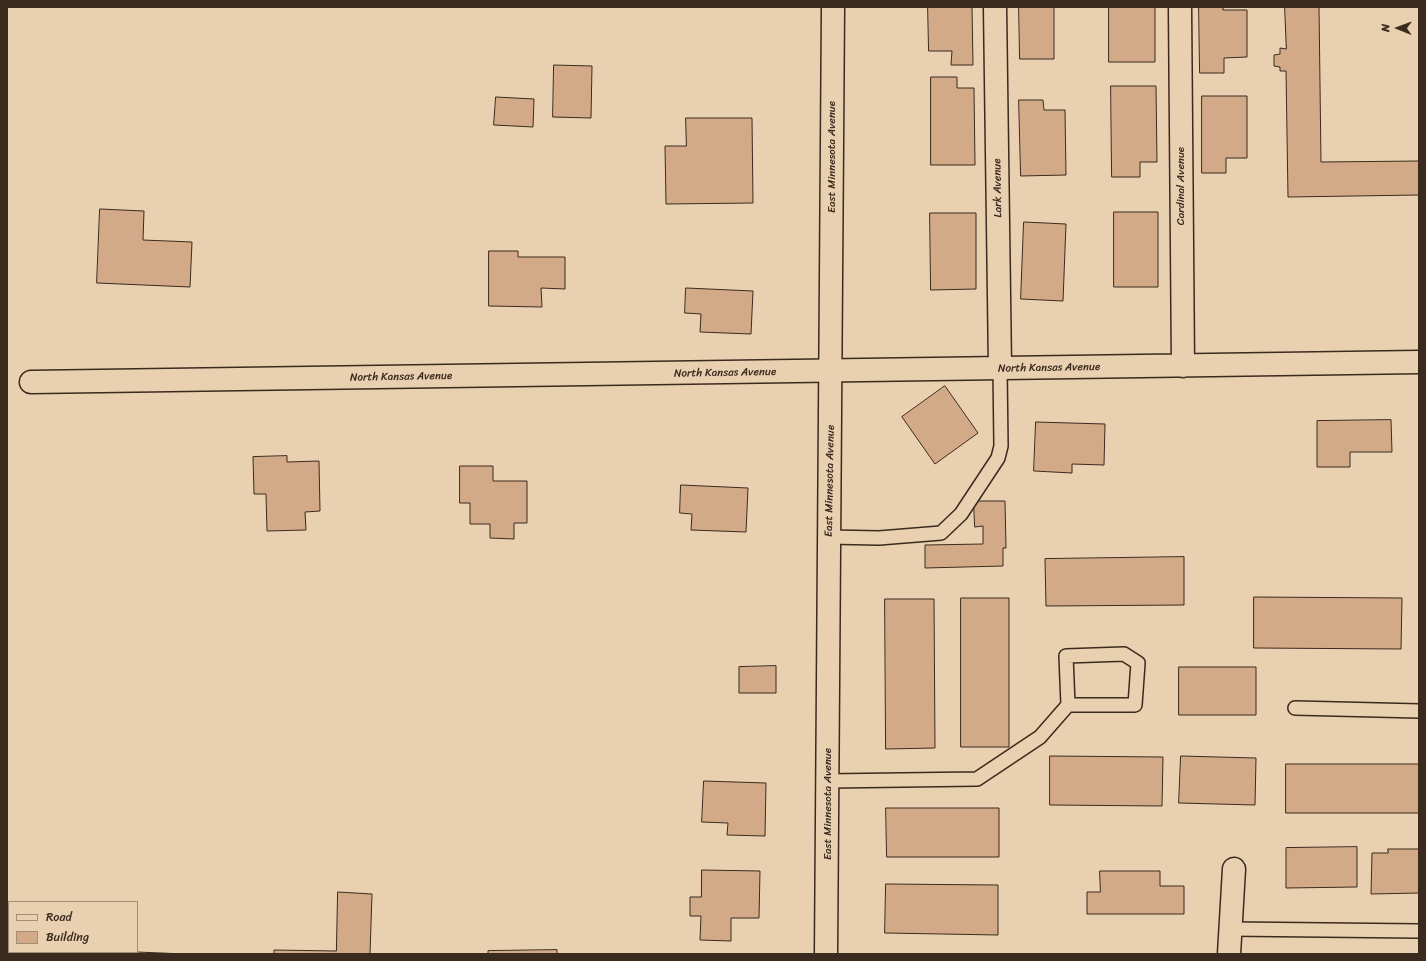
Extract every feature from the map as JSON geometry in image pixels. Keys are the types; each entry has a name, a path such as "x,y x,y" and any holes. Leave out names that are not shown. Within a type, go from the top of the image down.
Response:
{"street":[{"name":"East Minnesota Avenue","path":"826,954 833,7"},
{"name":"Lark Avenue","path":"995,7 1000,368"},
{"name":"Cardinal Avenue","path":"1180,7 1183,366"},
{"name":"North Kansas Avenue","path":"31,382 1419,362"},
{"path":"1229,954 1234,869"}],"lane":[{"path":"829,537 879,538 941,532 961,514 998,458 1001,446 1000,368"},
{"path":"828,781 977,778 1040,737 1068,705 1066,656 1124,654 1138,663 1135,705 1068,705"},
{"path":"1295,708 1419,711"},
{"path":"1230,929 1419,931"}],"building":[{"path":"928,7 972,7 973,65 951,65 952,51 929,51"},
{"path":"1019,7 1054,7 1054,59 1020,59"},
{"path":"1109,7 1155,7 1155,62 1109,62"},
{"path":"1199,7 1223,7 1223,10 1247,10 1247,57 1224,58 1224,73 1200,73"},
{"path":"1285,7 1319,7 1321,162 1419,161 1419,195 1288,197 1286,71 1280,71 1280,67 1274,66 1274,55 1280,54 1280,48 1286,49"},
{"path":"554,65 592,66 591,118 553,117"},
{"path":"931,77 957,77 957,88 974,88 975,165 931,165"},
{"path":"1111,86 1156,86 1157,162 1140,162 1140,177 1112,177"},
{"path":"1202,96 1247,96 1247,158 1226,158 1226,173 1202,173"},
{"path":"496,97 534,99 533,127 494,125"},
{"path":"1019,100 1043,100 1044,110 1065,110 1066,175 1021,176"},
{"path":"686,118 752,118 753,203 666,204 665,146 686,146"},
{"path":"100,209 144,211 143,240 192,242 190,287 97,283"},
{"path":"1114,212 1158,212 1158,287 1114,287"},
{"path":"930,213 976,213 976,289 931,290"},
{"path":"1024,222 1066,224 1063,301 1021,299"},
{"path":"489,251 518,251 518,257 565,257 565,289 541,288 542,307 489,306"},
{"path":"686,288 753,291 751,334 700,332 701,314 685,313"},
{"path":"945,386 978,433 935,464 902,417"},
{"path":"1391,420 1392,452 1350,452 1350,467 1317,467 1317,421"},
{"path":"1036,422 1105,424 1104,465 1072,464 1072,473 1034,471"},
{"path":"287,456 287,462 319,461 320,511 305,512 306,530 267,531 266,494 254,494 253,457"},
{"path":"460,466 493,466 493,481 527,481 527,523 514,523 514,539 490,538 490,524 470,524 470,503 460,503"},
{"path":"681,485 748,488 746,532 691,530 692,514 680,513"},
{"path":"974,501 1005,501 1006,548 1003,548 1003,566 925,568 925,545 983,544 983,526 975,527"},
{"path":"1184,557 1184,605 1046,606 1045,559"},
{"path":"1254,597 1402,598 1401,649 1254,648"},
{"path":"961,598 1009,598 1009,747 961,747"},
{"path":"885,599 934,599 935,748 886,749"},
{"path":"776,666 776,693 739,693 739,667"},
{"path":"1179,667 1256,667 1256,715 1179,715"},
{"path":"1050,756 1163,757 1162,806 1050,805"},
{"path":"1181,756 1256,758 1255,805 1179,803"},
{"path":"1286,764 1419,764 1419,813 1286,813"},
{"path":"704,781 766,783 765,836 727,835 728,823 702,822"},
{"path":"886,808 999,808 999,857 887,857"},
{"path":"1357,847 1357,887 1286,888 1286,848"},
{"path":"1388,849 1419,849 1419,893 1371,894 1372,853 1388,853"},
{"path":"702,870 760,871 759,918 731,918 731,941 700,940 701,916 690,916 690,897 701,897"},
{"path":"1100,871 1160,871 1160,886 1184,886 1184,914 1087,914 1087,892 1100,892"},
{"path":"886,884 998,885 998,935 885,933"},
{"path":"338,892 372,894 370,954 274,954 274,950 336,951"},
{"path":"557,950 557,954 488,954 488,951"},
{"path":"138,952 185,954 87,954"}]}
